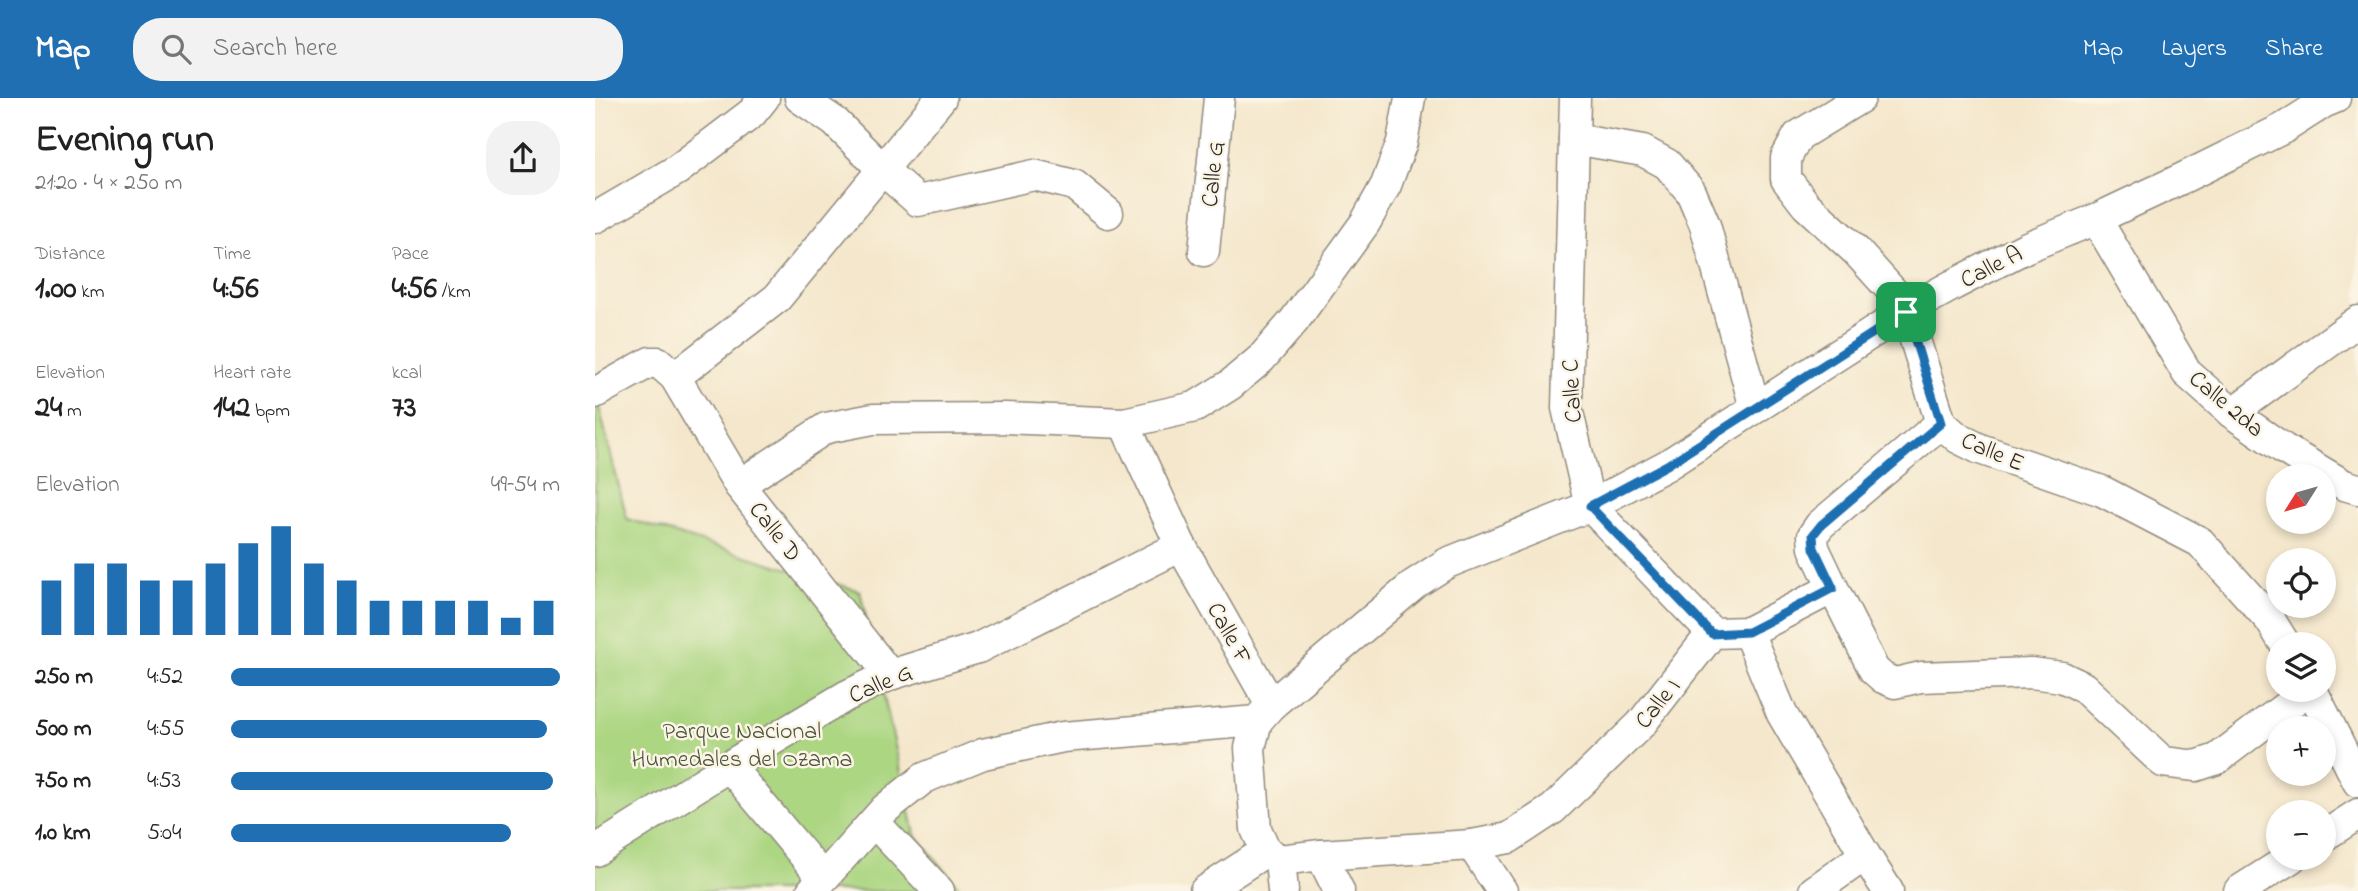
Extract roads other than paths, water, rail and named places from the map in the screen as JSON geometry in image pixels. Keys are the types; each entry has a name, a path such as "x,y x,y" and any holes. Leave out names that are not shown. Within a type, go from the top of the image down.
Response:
{"street":[{"path":"595,218 677,170 752,113 764,98"},
{"path":"800,98 835,122 918,201 1034,175 1074,185 1108,213"},
{"path":"595,393 650,362 658,362 675,377 777,298 941,98"},
{"name":"Calle G","path":"1204,251 1219,98"},
{"path":"740,485 826,428 873,419 992,418 1124,423 1195,407 1251,368 1286,331 1365,223 1386,186 1402,142 1410,98"},
{"name":"Calle C","path":"1575,98 1567,408 1590,506"},
{"name":"Calle E","path":"1860,98 1798,136 1786,158 1786,179 1806,205 1856,251 1894,293 1906,312 1941,423 1958,438 1980,449 2102,491 2200,542 2270,620 2278,632"},
{"name":"Calle A","path":"1264,713 1416,583 1447,563 1590,506 1667,465 1906,312 2027,247 2096,219 2284,128 2335,98"},
{"path":"1574,139 1643,151 1667,164 1691,192 1705,225 1755,408"},
{"name":"Calle 2da","path":"2096,219 2187,373 2232,413 2284,449 2351,487"},
{"path":"2232,413 2358,321"},
{"name":"Calle D","path":"675,377 740,485 890,675"},
{"name":"Calle F","path":"1124,423 1181,546 1264,713"},
{"path":"1941,423 1821,525 1813,535 1814,548 1833,588 1874,670 1883,678 1895,683 1921,677 2017,674 2062,677 2083,687 2163,762 2196,766 2217,759 2294,702"},
{"path":"1590,506 1712,634 1748,632 1833,588"},
{"name":"Calle G","path":"595,851 846,696 890,675 978,648 1181,546"},
{"path":"1748,632 1782,714 1888,891"},
{"name":"Calle I","path":"1273,855 1321,855 1472,845 1509,838 1553,808 1641,724 1712,634"},
{"path":"2316,702 2358,782"},
{"path":"729,766 818,885 885,809 924,778 983,754 1063,737 1264,713 1250,748 1257,828 1273,855 1283,891"},
{"path":"2336,828 2358,814"},
{"path":"874,822 939,891"},
{"path":"1472,845 1502,891"},
{"path":"1205,891 1273,855"},
{"path":"1321,855 1339,891"},
{"path":"1814,891 1865,855"},
{"path":"2239,891 2272,870"}],"park label":[{"name":"Parque Nacional Humedales del Ozama","path":"742,744"}]}
